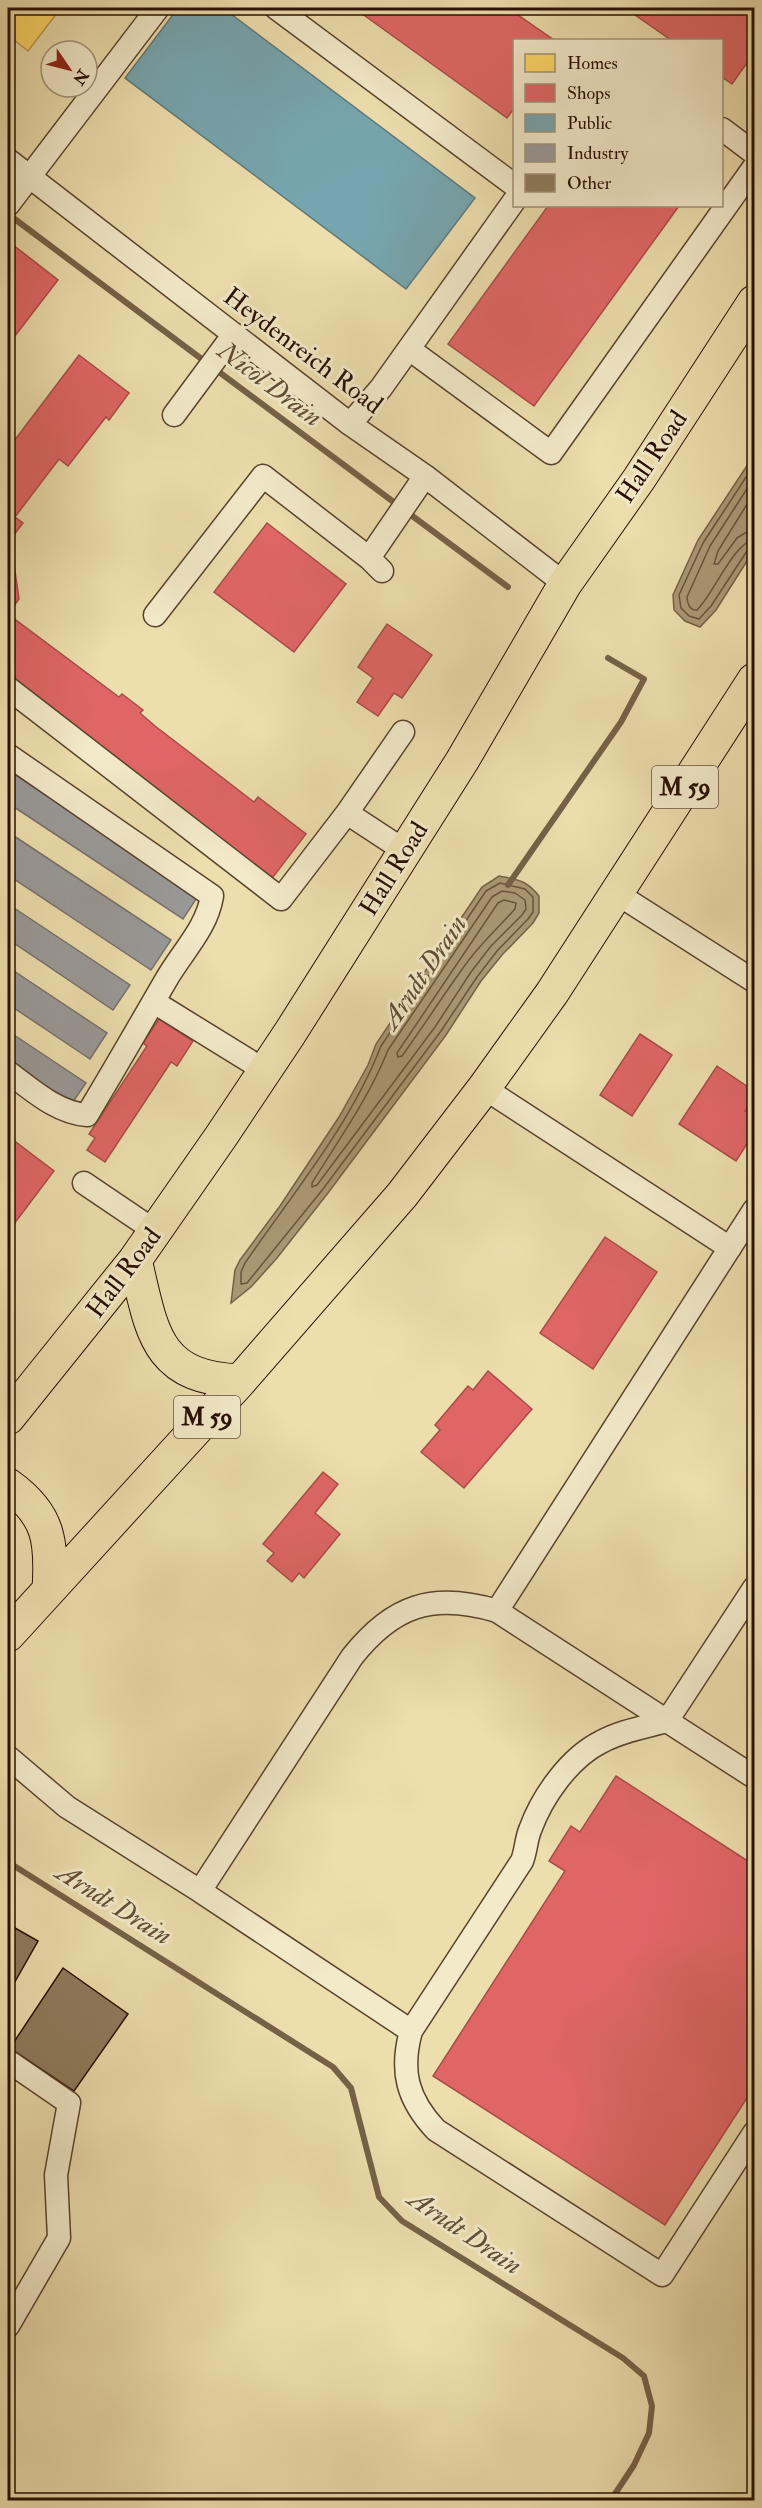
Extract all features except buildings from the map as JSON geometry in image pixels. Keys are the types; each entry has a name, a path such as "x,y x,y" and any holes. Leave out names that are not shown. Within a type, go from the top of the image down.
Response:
{"highway":[{"name":"Hall Road","path":"8,1418 135,1260 264,1070 462,761 565,584 639,479 754,302"},
{"name":"M 59","path":"8,1635 240,1381 402,1195 484,1088 552,993 754,680"},
{"path":"135,1260 149,1321 156,1339 169,1354 194,1373 214,1380 240,1381"},
{"path":"8,1485 31,1504 43,1522 51,1555 49,1590"}],"street":[{"path":"8,205 158,8"},
{"path":"276,8 513,184"},
{"path":"723,130 754,153"},
{"name":"Heydenreich Road","path":"8,160 350,424 425,476 565,584"},
{"path":"409,349 551,453 752,174"},
{"path":"350,424 381,388 513,202"},
{"path":"174,415 234,334"},
{"path":"155,615 263,476 376,564 425,476"},
{"path":"8,688 281,899 347,813 403,732"},
{"path":"8,755 212,896 209,913 166,980 87,1115 74,1114 60,1108 8,1072"},
{"path":"347,813 405,851"},
{"path":"616,893 754,981"},
{"path":"154,1002 264,1070"},
{"path":"484,1088 730,1248"},
{"path":"84,1183 155,1231"},
{"path":"497,1611 754,1210"},
{"path":"754,1588 667,1721 599,1743 581,1756 563,1774 540,1809 529,1831 524,1855 516,1871 411,2031 405,2055 408,2083 415,2101 424,2117 436,2130 662,2276 754,2133"},
{"path":"200,1891 352,1657 374,1632 401,1612 429,1603 450,1602 476,1605 497,1611 754,1777"},
{"path":"8,1757 67,1807 200,1891 411,2031"},
{"path":"8,2061 69,2103 56,2175 59,2238 8,2326"}],"water":[{"path":"754,455 754,550 716,610 700,627 685,621 674,610 673,595 698,540"},
{"path":"499,876 522,882 539,896 539,913 533,923 481,981 446,1035 277,1258 251,1287 231,1303 235,1270 240,1260 280,1206 339,1117 368,1065 376,1044 482,887"}],"waterway":[{"name":"Nicol Drain","path":"8,214 207,363"},
{"name":"Nicol Drain","path":"215,369 399,506"},
{"name":"Nicol Drain","path":"407,512 508,587"},
{"name":"Arndt Drain","path":"508,885 621,722 644,679 608,658"},
{"name":"Arndt Drain","path":"8,1862 333,2067 351,2088 379,2197 402,2221 623,2358 644,2376 652,2406 649,2433 634,2465 611,2500"}]}
